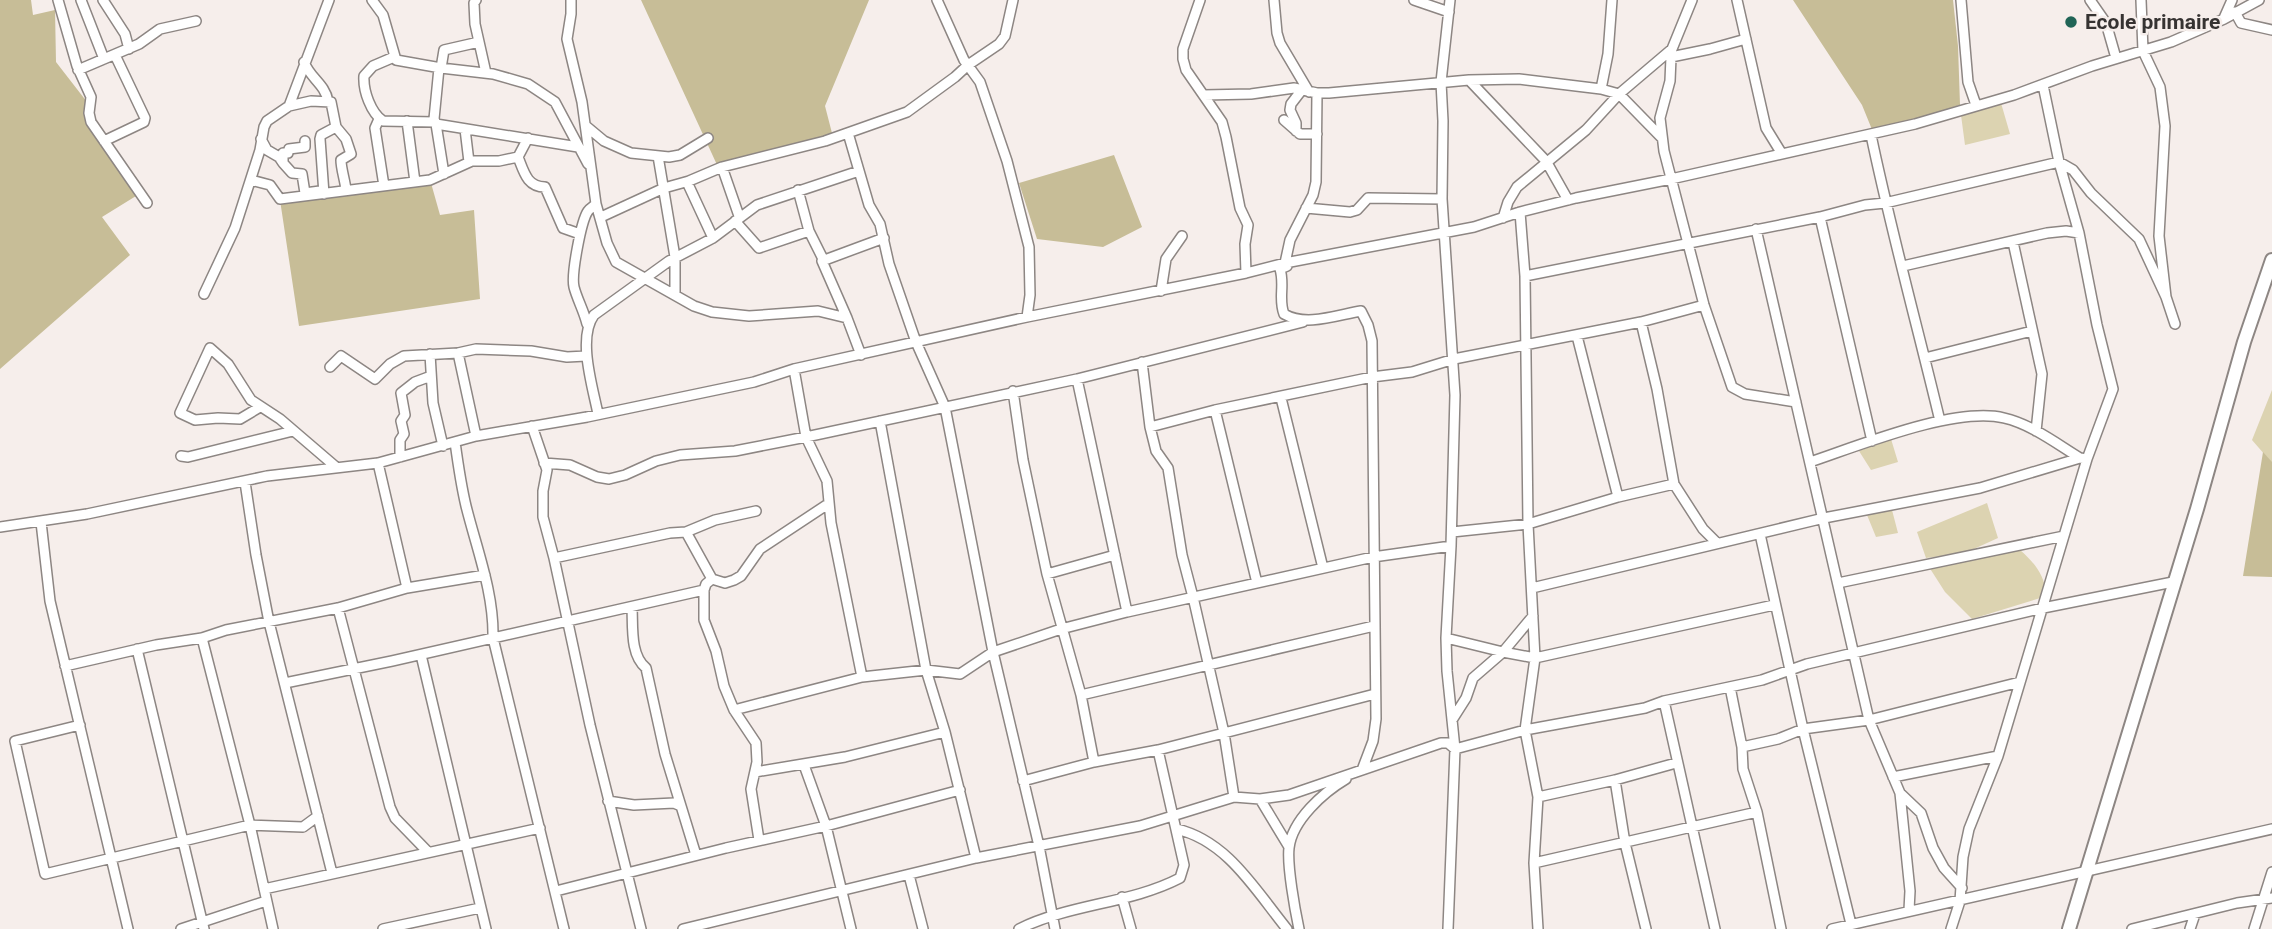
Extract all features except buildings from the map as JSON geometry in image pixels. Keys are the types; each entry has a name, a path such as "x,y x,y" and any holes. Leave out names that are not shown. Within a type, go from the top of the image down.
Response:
{"street":[{"path":"58,0 78,70 90,97 91,122 147,204"},
{"path":"81,0 104,58"},
{"path":"103,0 119,24 129,49"},
{"path":"289,106 329,0"},
{"path":"372,0 383,15 394,57 400,61 440,68 506,76 528,84 555,102 591,169"},
{"path":"476,0 475,24 486,73"},
{"path":"571,0 567,39 586,126 596,204 607,243 616,262 694,306 749,316 818,311 847,318"},
{"path":"937,0 968,65 980,82 1002,143 1027,234 1030,272 1027,317"},
{"path":"601,217 664,188 687,182 722,167 848,133 907,112 1003,39 1013,0"},
{"path":"1200,0 1183,49 1183,59 1185,70 1222,122 1240,208 1248,225 1245,244 1246,273"},
{"path":"1274,0 1280,43 1309,92 1317,134 1312,195 1290,240 1285,262"},
{"path":"1414,0 1449,12"},
{"path":"1448,929 1455,749 1446,638 1455,395 1441,199 1441,82 1450,0"},
{"path":"1601,89 1608,54 1612,0"},
{"path":"1692,0 1672,53 1670,81 1660,118 1671,179 1704,305 1732,387 1745,394 1796,402"},
{"path":"1737,0 1766,128 1782,154"},
{"path":"1961,0 1968,82 1976,106"},
{"path":"2090,0 2106,23 2116,58"},
{"path":"2141,0 2143,51 2160,87 2165,126 2159,236 2166,297"},
{"path":"2230,4 2259,0"},
{"path":"0,527 41,522 245,482 335,467 378,463 476,436 754,382 794,369 1027,317 1246,273 1285,262 1444,233 1569,200 1871,135 1976,106 2171,42 2224,19 2230,4"},
{"path":"2230,4 2241,23 2272,30"},
{"path":"78,70 129,49 160,29 196,21"},
{"path":"1503,218 1517,187 1600,117 1619,94 1672,53 1710,50 1745,39"},
{"path":"444,174 435,123 444,50 479,42"},
{"path":"104,141 144,122 145,118 115,55"},
{"path":"379,119 366,93 365,76 373,66 394,57"},
{"path":"304,62 308,72 324,87 332,107 335,127 346,139 351,154 341,160 346,190"},
{"path":"1204,95 1251,94 1294,88 1309,92 1412,87 1441,82 1519,79 1601,89 1619,94 1662,138"},
{"path":"1469,80 1546,161 1569,200"},
{"path":"1951,929 1960,901 1963,857 1969,829 1998,756 2064,536 2084,458 2113,389 2043,85"},
{"path":"1296,131 1291,104 1309,92"},
{"path":"204,295 228,246 251,180 267,121 289,106 311,101 328,101"},
{"path":"379,119 435,123 578,147"},
{"path":"379,119 375,128 384,186"},
{"path":"1284,120 1300,134 1317,134"},
{"path":"407,121 415,182"},
{"path":"586,126 631,153 658,156 680,155 708,138"},
{"path":"324,194 320,139 321,135 335,127"},
{"path":"465,129 469,162"},
{"path":"848,133 869,205 880,224 889,264 916,342 945,407 993,652 1039,846 1055,929"},
{"path":"1871,135 1885,202 1940,421"},
{"path":"518,157 528,138"},
{"path":"261,139 267,150 279,157 292,173 302,174 305,193 320,191 324,194"},
{"path":"283,163 283,153 288,153 289,149 305,147 305,141"},
{"path":"658,156 675,257 675,294"},
{"path":"251,180 270,185 280,199 430,180 469,162 518,157"},
{"path":"518,157 531,184 545,187 564,228 580,234"},
{"path":"1525,276 1820,217 2059,162 2073,170 2091,193 2139,239 2166,297 2175,324"},
{"path":"722,167 737,218 759,248 809,231"},
{"path":"587,324 594,315 675,257 713,238 757,205 859,171"},
{"path":"687,182 713,238"},
{"path":"797,190 809,231 823,259 822,264 847,318 860,355"},
{"path":"1306,208 1350,212 1357,210 1368,198 1441,199"},
{"path":"596,204 587,212 580,234 574,287 583,306 587,324 586,356 598,414"},
{"path":"1520,212 1525,276 1528,524 1535,658 1525,730 1538,797 1534,863 1538,929"},
{"path":"1820,217 1872,441"},
{"path":"1756,229 1869,720 1900,793 1910,891 1909,910"},
{"path":"1903,267 2048,233 2079,233"},
{"path":"1161,290 1166,259 1182,236"},
{"path":"823,259 884,238"},
{"path":"2013,242 2042,374 2036,432"},
{"path":"1302,260 1280,269 1284,281 1280,300 1284,314 1299,320 1312,320"},
{"path":"2069,929 2222,425 2244,342 2272,260"},
{"path":"1150,426 1372,377 1412,372 1454,359 1577,336 1704,305"},
{"path":"544,463 570,465 597,477 609,479 680,455 735,451 806,437 1077,379 1312,320 1361,311 1372,341 1375,694 1373,741 1363,769 1328,790 1309,810 1289,847"},
{"path":"1641,322 1657,389 1674,484 1703,529 1717,543"},
{"path":"1925,358 2032,331"},
{"path":"1577,336 1618,497"},
{"path":"260,407 240,419 195,420 180,415 210,348 222,356 243,390 260,407 280,419 335,467"},
{"path":"330,368 341,356 375,379 398,358 404,356 458,354 477,349 531,351 567,357 586,356"},
{"path":"458,354 476,436"},
{"path":"430,355 433,403 443,446"},
{"path":"1142,362 1150,426 1156,451 1167,468 1181,555 1194,597 1224,733 1234,797"},
{"path":"794,369 806,437 827,481 828,504 863,677"},
{"path":"400,457 400,440 404,434 401,421 405,415 401,393 431,376"},
{"path":"1077,379 1127,612"},
{"path":"1013,391 1023,460 1047,574 1081,695 1094,762"},
{"path":"1281,398 1323,568"},
{"path":"1214,410 1257,583"},
{"path":"1810,462 1940,421 1994,416 2007,418 2084,458"},
{"path":"880,421 926,670 945,732 976,858"},
{"path":"532,426 547,476 543,491 543,517 568,622 573,656 641,929"},
{"path":"181,456 188,457 293,431"},
{"path":"455,442 465,502 485,575 494,621 494,638 565,929"},
{"path":"1532,588 1824,519 1980,488 2084,458"},
{"path":"378,463 407,588"},
{"path":"245,482 270,622 332,873"},
{"path":"1452,532 1528,524 1618,497 1674,484"},
{"path":"686,532 712,579 725,583 741,576 760,549 828,504"},
{"path":"554,558 670,533 686,532 715,520 756,511"},
{"path":"41,522 50,601 128,929"},
{"path":"1760,534 1774,605 1851,924"},
{"path":"1838,583 2064,536"},
{"path":"734,710 863,677 926,670 960,674 993,652 1061,629 1373,556 1451,546"},
{"path":"1047,574 1115,555"},
{"path":"65,666 137,649 202,638 226,629 338,608 407,588 485,575"},
{"path":"712,579 706,584 704,620 734,710 756,743 755,772 751,789 759,840"},
{"path":"1455,749 1525,730 1645,708 1664,701 1762,680 1807,664 2043,608 2173,582"},
{"path":"285,682 421,655 705,590"},
{"path":"1446,638 1535,658 1774,605"},
{"path":"632,607 638,662 646,668 665,754 696,855"},
{"path":"338,608 392,813 428,852"},
{"path":"1452,720 1466,698 1473,678 1503,652 1533,617"},
{"path":"1081,695 1374,626"},
{"path":"202,638 250,825 273,929"},
{"path":"137,649 203,925"},
{"path":"421,655 486,929"},
{"path":"1742,747 1778,739 1803,729 1869,720 2020,682"},
{"path":"1730,687 1744,769 1757,811 1781,929"},
{"path":"1023,781 1094,762 1158,750 1375,694"},
{"path":"1664,701 1715,929"},
{"path":"80,725 15,741 45,874 250,825 308,825 318,816"},
{"path":"755,772 804,765 945,732"},
{"path":"683,929 976,858 1140,826 1234,797 1260,799 1289,795 1441,743 1448,743 1455,749"},
{"path":"1019,929 1052,915 1122,897 1180,878 1185,865 1158,750"},
{"path":"1893,777 1998,756"},
{"path":"1538,797 1676,763"},
{"path":"804,765 825,827 850,929"},
{"path":"1615,780 1625,843 1646,929"},
{"path":"556,891 759,840 825,827 960,790"},
{"path":"1900,793 1921,813 1933,848 1944,869 1962,888"},
{"path":"1260,799 1289,847 1299,929"},
{"path":"608,801 642,806 674,803 681,806"},
{"path":"1534,863 1757,811"},
{"path":"264,889 540,828"},
{"path":"1176,829 1199,836 1224,854 1287,929"},
{"path":"1832,929 2272,829"},
{"path":"2254,929 2267,899 2272,872"},
{"path":"909,875 923,929"},
{"path":"1122,897 1131,929"},
{"path":"2132,929 2237,903 2267,899"},
{"path":"181,929 203,925 267,901"},
{"path":"383,929 480,908"},
{"path":"2190,929 2195,914"}],"shaded area":[{"path":"0,0 31,0 33,15 55,10 56,62 87,102 94,122 139,190 136,196 102,217 130,255 0,369"},
{"path":"641,0 869,0 825,106 833,137 718,167"},
{"path":"1793,0 1953,0 1960,105 1873,132 1862,105"},
{"path":"2001,103 2010,134 1965,145 1961,115"},
{"path":"1114,155 1142,227 1103,247 1037,239 1019,183"},
{"path":"431,183 440,215 474,210 480,299 299,326 280,200"},
{"path":"2272,390 2272,463 2252,440"},
{"path":"1891,439 1898,462 1871,470 1859,451"},
{"path":"2263,452 2272,462 2272,577 2243,576"},
{"path":"1987,503 1998,538 1965,553 1926,558 1917,532"},
{"path":"1892,510 1898,533 1876,537 1867,515"},
{"path":"2020,550 2038,570 2047,596 1972,619 1945,592 1929,567"}],"place":[{"name":"Ecole primaire","path":"2071,22"}]}
